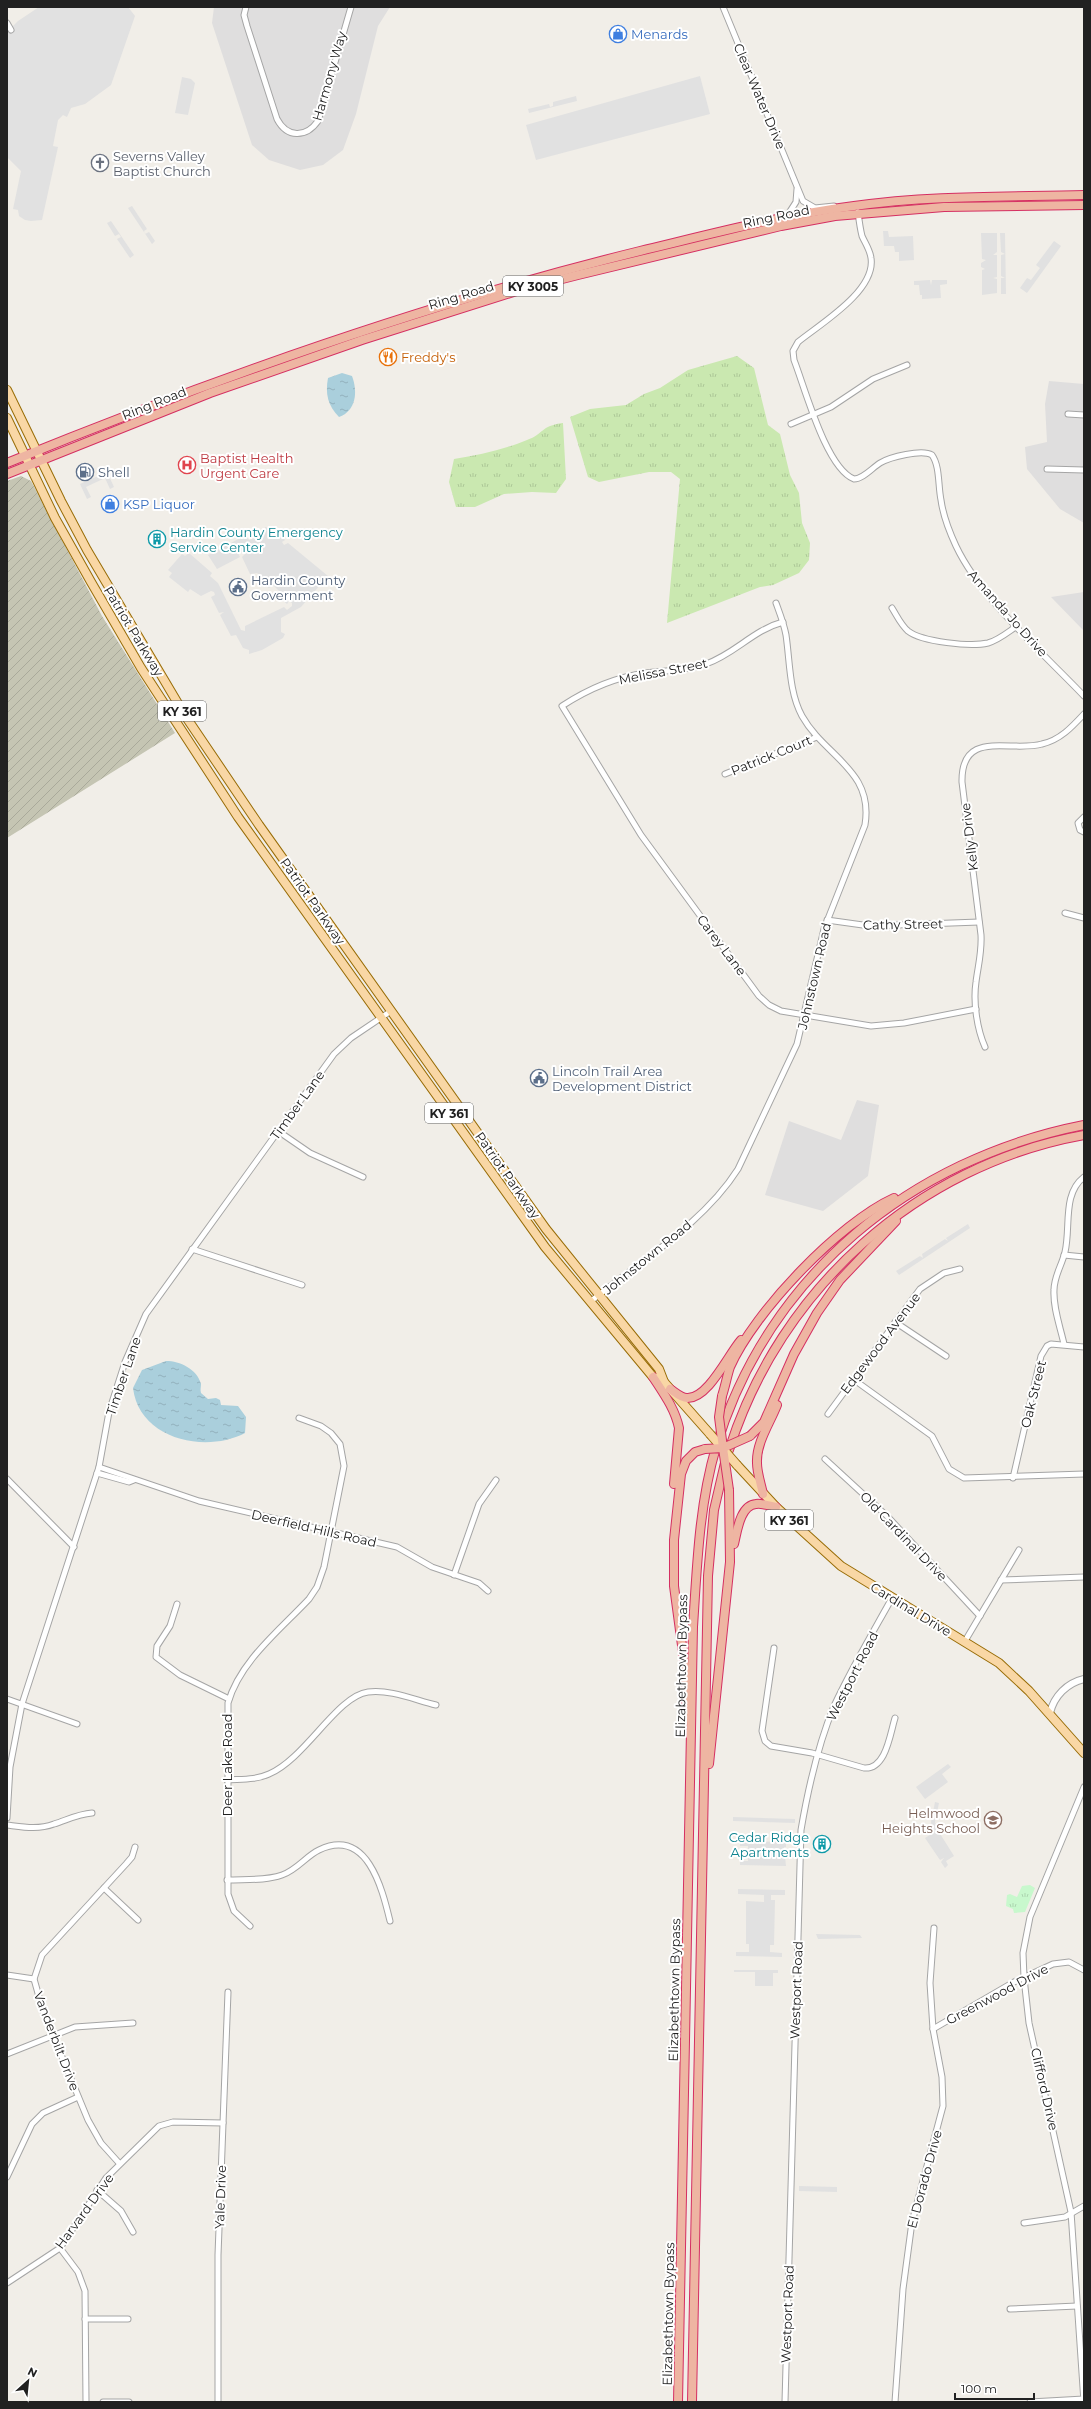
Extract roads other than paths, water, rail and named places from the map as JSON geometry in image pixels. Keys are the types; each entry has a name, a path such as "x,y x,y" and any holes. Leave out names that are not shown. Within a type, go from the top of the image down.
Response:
{"highway":[{"name":"Ring Road","path":"7,474 210,393 362,340 530,287 857,209 934,199 1084,195"},
{"name":"Ring Road","path":"7,462 210,384 471,296 557,272 786,217 838,208 857,209 1084,205"},
{"name":"Elizabethtown Bypass","path":"678,2402 693,1627 699,1532 711,1468 729,1410 745,1374 765,1339 808,1281 858,1230 916,1188 961,1164 1001,1147 1036,1136 1084,1125"},
{"name":"Elizabethtown Bypass","path":"692,2402 710,1546 717,1491 739,1421 771,1352 806,1302 828,1276 860,1245 910,1206 949,1183 993,1162 1033,1148 1084,1135"},
{"path":"670,1389 685,1398 696,1397 707,1388 736,1346 795,1276 846,1230 884,1202 916,1188"},
{"path":"674,1540 681,1474 686,1461 695,1452 705,1449 723,1448 750,1436 764,1422 810,1324 840,1280 910,1206"},
{"path":"730,1562 729,1490 719,1417 722,1396 730,1367 764,1312"},
{"path":"653,1377 673,1409 679,1428 674,1487 674,1586 686,1675 690,1834"},
{"path":"763,1494 756,1465 757,1457 761,1441 779,1400 782,1382"},
{"path":"704,1808 730,1562 738,1525 749,1507 756,1504 776,1507"}],"main road":[{"name":"Patriot Parkway","path":"7,390 41,461 117,602 186,717 259,825 546,1229 659,1369 664,1382 737,1465"},
{"name":"Patriot Parkway","path":"7,418 29,466 90,582 141,668 191,747 545,1247 653,1377 664,1382"},
{"name":"Cardinal Drive","path":"737,1465 776,1507 836,1563 965,1641 1009,1672 1050,1713 1084,1753"}],"street":[{"name":"Harmony Way","path":"246,7 244,15 247,26 277,118 286,130 300,134 313,129 318,122 351,7"},
{"name":"Clear Water Drive","path":"723,7 807,205 815,208 832,205 838,208"},
{"path":"7,23 11,30"},
{"name":"Clear Water Drive","path":"786,217 796,202 797,184"},
{"name":"Amanda Jo Drive","path":"857,209 861,230 871,258 871,269 866,282 858,292 798,342 793,351 794,360 829,452 847,475 854,479 860,478 882,462 892,458 922,452 932,455 936,465 943,512 961,556 980,585 1084,696"},
{"path":"791,424 830,407 873,379 907,365"},
{"path":"1068,414 1084,415"},
{"path":"1047,469 1084,470"},
{"name":"Johnstown Road","path":"590,1302 691,1222 727,1187 738,1169 797,1044 805,1015 821,939 827,920 862,834 867,807 863,790 855,774 817,737 803,717 795,698 783,622 776,603"},
{"path":"892,608 908,631 916,636 934,640 975,644 987,643 997,640 1017,626"},
{"name":"Melissa Street","path":"562,706 584,693 618,679 705,665 727,654 762,629 783,622"},
{"name":"Carey Lane","path":"562,706 641,834 759,996 775,1009 871,1026 904,1023 976,1009"},
{"name":"Kelly Drive","path":"985,1047 981,1038 976,1009 975,988 982,955 962,782 965,761 972,753 982,747 1032,746 1049,742 1063,734 1084,714"},
{"name":"Patrick Court","path":"725,774 817,737"},
{"path":"1084,817 1078,823 1080,830 1084,832"},
{"path":"1065,913 1084,918"},
{"name":"Cathy Street","path":"827,920 870,926 979,922"},
{"name":"Timber Lane","path":"7,1818 10,1767 22,1704 99,1467 109,1412 135,1338 151,1306 334,1054 351,1038 391,1011"},
{"path":"278,1131 310,1152 363,1177"},
{"path":"1084,1177 1078,1183 1070,1198 1064,1255 1055,1279 1054,1291 1064,1344 1084,1347"},
{"path":"192,1249 302,1285"},
{"path":"1064,1255 1084,1257"},
{"name":"Edgewood Avenue","path":"828,1414 895,1322 925,1285 944,1273 960,1269"},
{"path":"895,1322 946,1356"},
{"name":"Oak Street","path":"1013,1478 1042,1356 1049,1344 1064,1344"},
{"path":"853,1380 932,1436 946,1465 956,1474 970,1479 1084,1474"},
{"name":"Deer Lake Road","path":"250,1926 231,1906 227,1880 227,1716 229,1699 245,1668 314,1593 320,1580 332,1533 344,1473 342,1451 336,1438 326,1429 299,1418"},
{"name":"Old Cardinal Drive","path":"825,1459 887,1516 980,1616"},
{"name":"Deerfield Hills Road","path":"99,1467 130,1476 134,1480 199,1501 397,1547 432,1567 479,1583 488,1591"},
{"name":"Deerfield Hills Road","path":"97,1473 129,1482 134,1480"},
{"path":"7,1479 74,1547"},
{"path":"454,1574 479,1504 496,1480"},
{"path":"965,1641 1019,1550"},
{"path":"1001,1580 1084,1577"},
{"name":"Westport Road","path":"785,2402 800,1847 802,1824 818,1754 830,1718 844,1685 892,1598"},
{"path":"176,1604 170,1626 157,1646 156,1657 180,1675 229,1699"},
{"path":"774,1648 764,1716 763,1737 771,1746 818,1754 864,1768 875,1766 883,1756 895,1718"},
{"path":"1050,1713 1052,1702 1066,1687 1084,1679"},
{"path":"228,1780 259,1778 276,1771 303,1748 346,1702 360,1693 380,1691 436,1705"},
{"path":"7,1699 77,1724"},
{"name":"Clifford Drive","path":"1084,1787 1059,1843 1028,1923 1024,1949 1024,1978 1029,2023 1071,2212 1084,2400"},
{"path":"7,1825 35,1828 52,1825 81,1813 92,1813"},
{"path":"227,1880 282,1875 327,1846 342,1845 358,1851 369,1863 376,1875 390,1921"},
{"name":"Vanderbilt Drive","path":"120,2163 94,2132 43,2011 34,1979 42,1955 132,1857 135,1847"},
{"path":"104,1888 138,1920"},
{"name":"El Dorado Drive","path":"895,2402 904,2289 912,2222 943,2106 942,2077 933,2029 930,1983 934,1928"},
{"name":"Greenwood Drive","path":"933,2029 1024,1978 1058,1962 1074,1964 1084,1970"},
{"path":"7,1975 34,1979"},
{"name":"Yale Drive","path":"218,2402 218,2255 228,1992"},
{"path":"7,2054 82,2025 132,2023"},
{"path":"7,2177 32,2124 43,2114 78,2097"},
{"name":"Harvard Drive","path":"7,2283 60,2248 97,2190 120,2163 148,2135 166,2123 223,2123"},
{"path":"97,2190 121,2211 133,2232"},
{"path":"1024,2223 1065,2217 1071,2212 1084,2206"},
{"path":"60,2248 81,2278 85,2291 86,2402"},
{"path":"1010,2309 1078,2306"},
{"path":"85,2319 128,2319"},
{"path":"1030,2402 1084,2400"},
{"path":"103,2402 129,2402"}],"water":[{"path":"342,373 352,376 355,394 352,406 345,414 339,417 332,409 328,399 327,384 328,378"},
{"path":"166,1361 177,1362 192,1370 196,1374 201,1384 201,1393 208,1399 216,1398 220,1400 221,1405 238,1406 246,1417 245,1433 229,1439 211,1442 194,1441 176,1438 147,1420 138,1405 133,1388 142,1370"}],"place":[{"name":"Menards","path":"618,34"},
{"name":"Severns Valley Baptist Church","path":"100,163"},
{"name":"Freddy's","path":"388,357"},
{"name":"Baptist Health Urgent Care","path":"187,465"},
{"name":"Shell","path":"85,472"},
{"name":"KSP Liquor","path":"110,504"},
{"name":"Hardin County Emergency Service Center","path":"157,539"},
{"name":"Hardin County Government","path":"238,587"},
{"name":"Lincoln Trail Area Development District","path":"539,1078"},
{"name":"Helmwood Heights School","path":"993,1820"},
{"name":"Cedar Ridge Apartments","path":"822,1844"}]}
